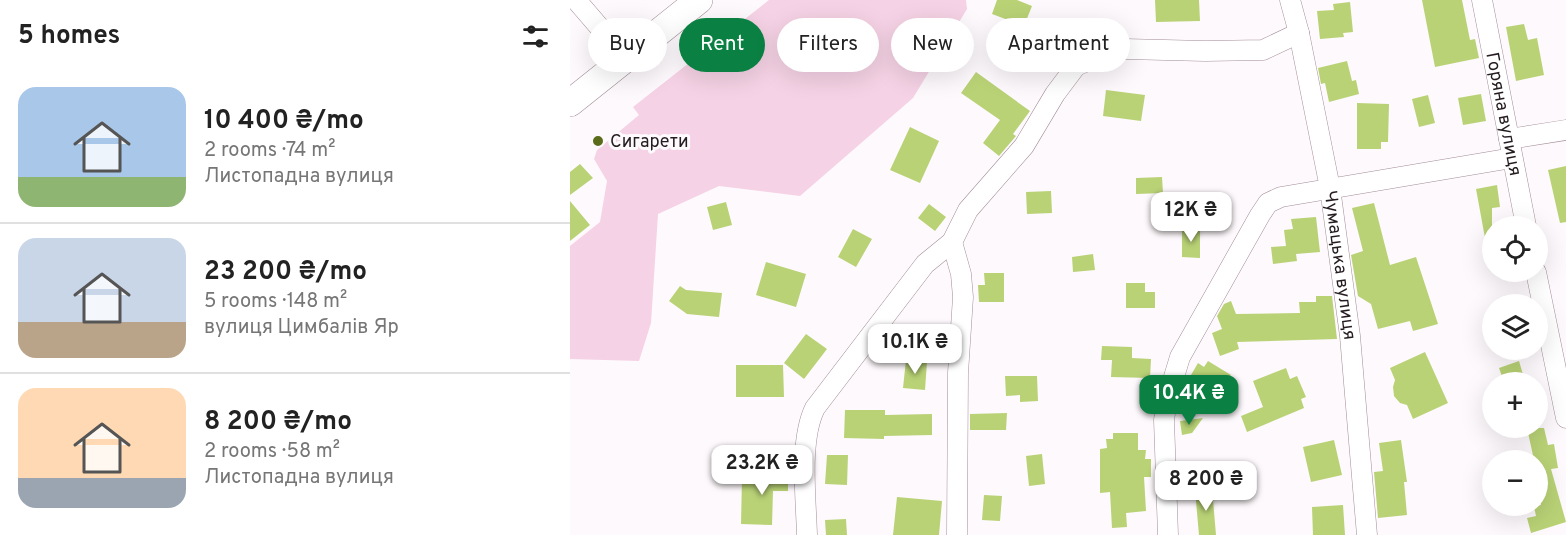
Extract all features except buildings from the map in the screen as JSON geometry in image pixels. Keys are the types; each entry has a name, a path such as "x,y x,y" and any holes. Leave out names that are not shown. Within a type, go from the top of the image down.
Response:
{"main road":[{"path":"667,25 699,0"},
{"path":"570,103 609,72"}],"street":[{"path":"576,0 592,18"},
{"name":"Чумацька вулиця","path":"1290,0 1299,33 1330,188 1350,336 1367,535"},
{"name":"Горяна вулиця","path":"1482,0 1524,216"},
{"path":"807,535 806,447 808,421 815,408 925,264 952,242 968,210 1024,146 1055,94 1076,66 1108,52 1125,50 1263,50 1299,33"},
{"path":"1168,535 1164,420 1167,399 1180,357 1268,203 1281,197 1511,148 1566,130"},
{"path":"952,242 961,274 963,297 958,373 957,535"},
{"path":"1538,282 1566,418"}],"shaded area":[{"path":"769,0 966,0 967,9 962,18 891,18 891,72 929,72 913,98 800,196 719,186 658,214 651,323 639,361 570,359 570,246 600,222 607,181 594,159 597,150 639,115 633,107 679,71 765,72 765,18 746,18"}],"place":[{"name":"Сигарети","path":"598,141"}]}
